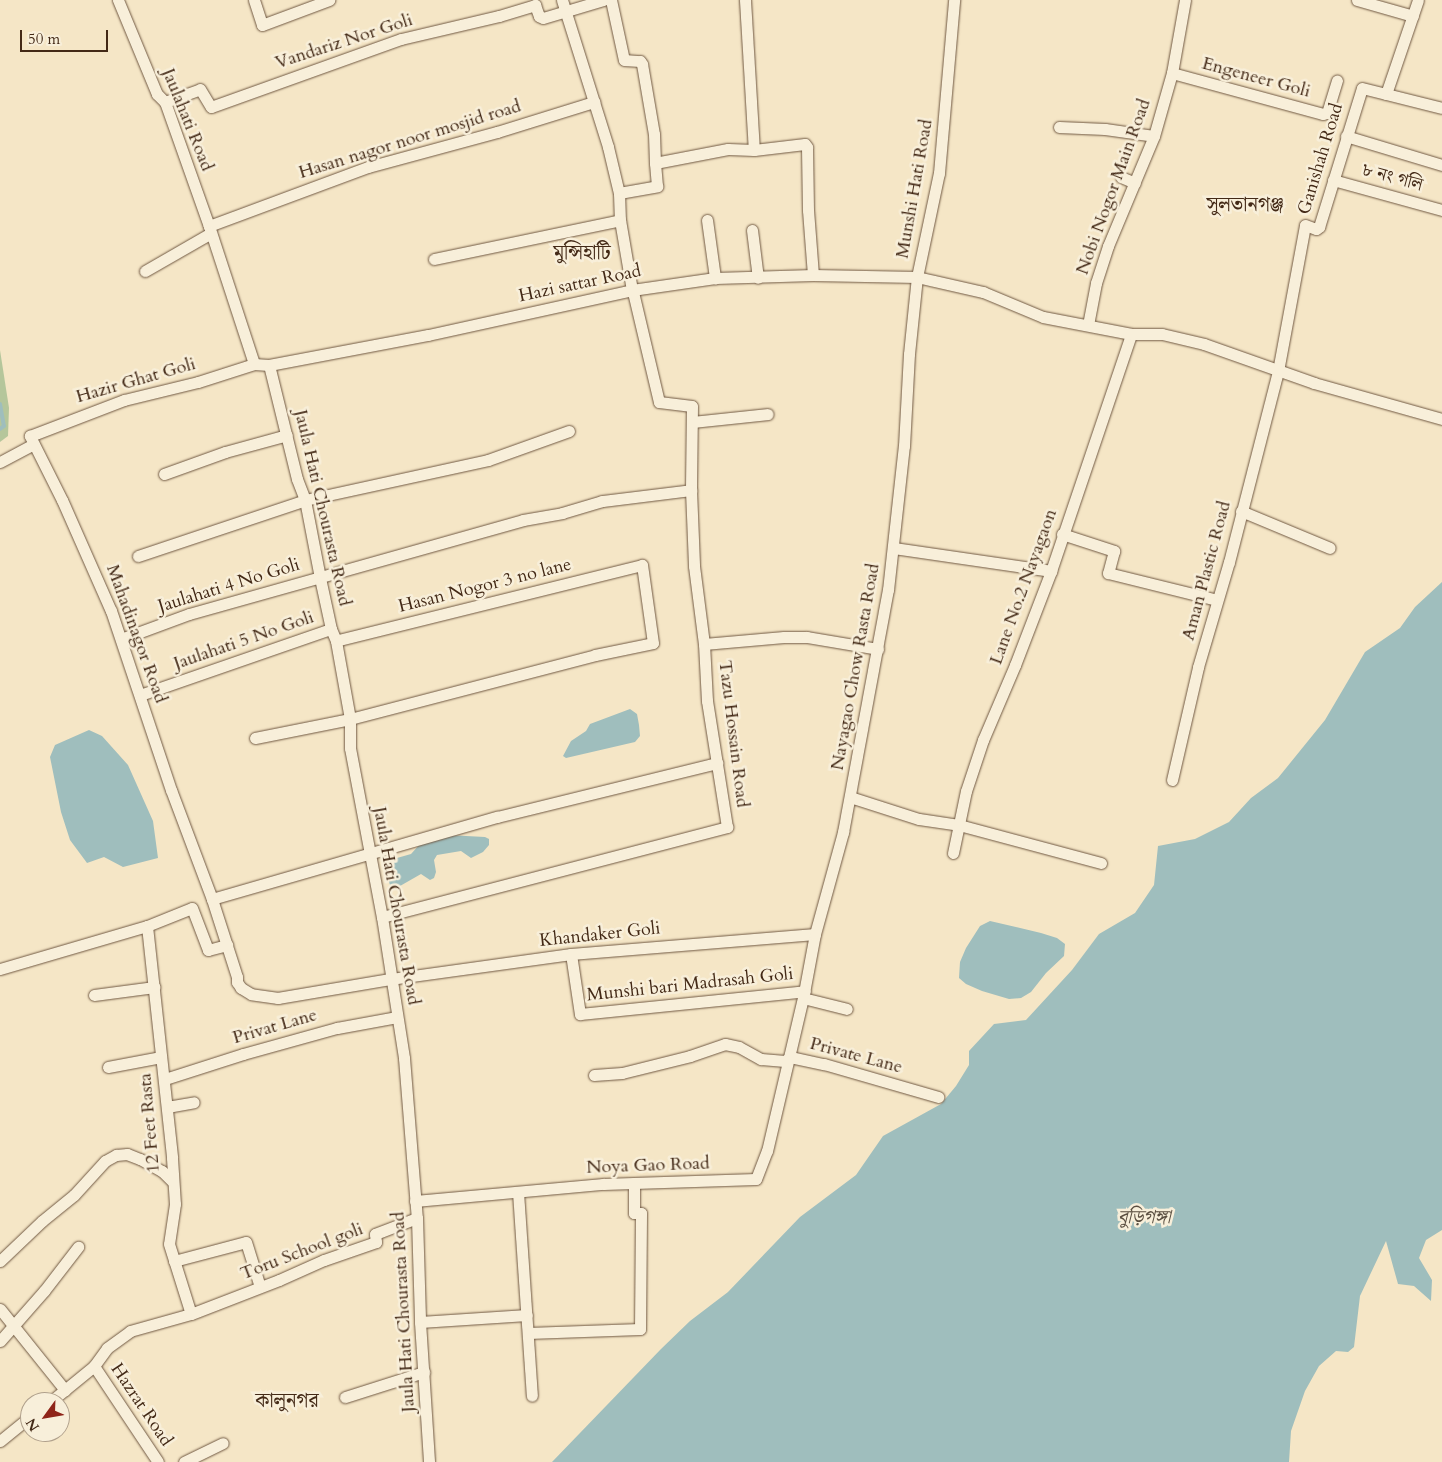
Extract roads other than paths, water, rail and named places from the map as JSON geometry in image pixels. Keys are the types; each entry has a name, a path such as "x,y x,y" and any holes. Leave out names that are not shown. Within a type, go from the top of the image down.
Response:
{"street":[{"name":"Jaulahati Road","path":"118,0 158,94 165,102 254,364"},
{"path":"254,0 262,24 329,0"},
{"path":"603,0 564,5 594,102 619,193 620,220 632,291 659,402 692,406 694,566 704,644"},
{"path":"611,0 624,60 640,61 642,64 654,134 657,186 619,193"},
{"path":"745,0 754,150"},
{"name":"Munshi Hati Road","path":"917,277 939,173 954,0"},
{"path":"1357,0 1413,16"},
{"path":"1418,0 1386,94 1442,108"},
{"name":"Nobi Nogor Main Road","path":"1088,325 1096,283 1108,246 1154,136 1172,73 1181,1"},
{"name":"Vandariz Nor Goli","path":"165,102 200,89 211,107 401,39 500,16 535,4 540,18 564,5"},
{"name":"Engeneer Goli","path":"1172,73 1322,114 1327,113 1337,81"},
{"name":"Ganishah Road","path":"1278,371 1305,225 1316,229 1319,227 1362,88 1386,94"},
{"name":"Hasan nagor noor mosjid road","path":"145,271 210,230 368,167 497,132 594,102"},
{"path":"1059,127 1105,129 1154,136"},
{"path":"1346,136 1442,165"},
{"path":"655,163 728,149 754,150 805,144 807,147 808,210 813,275"},
{"path":"1121,177 1135,183"},
{"name":"৮ নং গলি","path":"1333,180 1442,210"},
{"path":"434,259 620,220"},
{"path":"707,220 715,278"},
{"path":"752,230 758,278"},
{"name":"Hazi sattar Road","path":"254,364 269,366 632,291 715,278 813,275 917,277 983,292 1043,316 1131,334 1162,334 1204,344 1278,371 1442,419"},
{"name":"Nayagao Chow Rasta Road","path":"790,1057 815,934 850,796 878,649 894,548 917,277"},
{"name":"Lane No.2 Nayagaon","path":"953,853 966,791 983,740 1015,665 1051,571 1131,334"},
{"name":"Hazir Ghat Goli","path":"0,462 32,440 124,400 198,382 254,364"},
{"name":"Jaula Hati Chourasta Road","path":"269,366 305,500 331,629 336,641 350,719 350,748 382,917 397,1017 409,1109 417,1218 420,1322 429,1462"},
{"name":"Aman Plastic Road","path":"1172,780 1198,667 1278,371"},
{"path":"693,422 768,414"},
{"path":"138,556 305,500 373,483 488,460 569,431"},
{"path":"164,474 225,452 287,435"},
{"name":"Mahadinagor Road","path":"32,440 92,566 120,639 171,790 212,898 237,976"},
{"name":"Jaulahati 4 No Goli","path":"120,639 189,614 523,520 562,513 602,501 692,490"},
{"path":"1241,511 1330,548"},
{"path":"1062,534 1114,551 1108,573 1217,600"},
{"path":"894,548 1051,571"},
{"name":"Hasan Nogor 3 no lane","path":"336,641 642,565 654,643 595,655 350,719"},
{"name":"Jaulahati 5 No Goli","path":"140,695 331,629"},
{"name":"Tazu Hossain Road","path":"382,917 727,827 707,701 704,644 784,637 807,637 878,649"},
{"path":"256,738 350,719"},
{"path":"212,898 497,817 717,763"},
{"path":"850,796 919,819 959,825 1102,864"},
{"path":"0,969 147,926 192,908 208,950 227,945"},
{"name":"12 Feet Rasta","path":"147,926 165,1079 172,1158 175,1204 169,1244 191,1314"},
{"name":"Khandaker Goli","path":"237,976 237,982 241,988 250,994 278,998 390,978 571,954 815,934"},
{"name":"Munshi bari Madrasah Goli","path":"571,954 580,1014 804,995"},
{"path":"94,995 154,988"},
{"path":"804,995 847,1009"},
{"name":"Privat Lane","path":"165,1079 243,1054 328,1031 397,1017"},
{"name":"Private Lane","path":"594,1075 622,1073 690,1056 725,1044 739,1048 761,1059 785,1061 790,1057 824,1064 938,1096"},
{"path":"108,1067 161,1057"},
{"name":"Noya Gao Road","path":"415,1201 634,1183 756,1179 767,1151 790,1057"},
{"path":"167,1107 194,1102"},
{"path":"0,1261 42,1221 74,1195 105,1161 116,1155 127,1154 140,1159 162,1171 172,1181"},
{"path":"528,1333 640,1329 641,1213 634,1213 634,1183"},
{"path":"518,1192 532,1396"},
{"name":"Toru School goli","path":"62,1392 94,1366 107,1348 130,1331 191,1314 324,1260 376,1242 375,1234 417,1218"},
{"path":"174,1261 246,1242 260,1287"},
{"path":"0,1341 12,1325 44,1291 78,1247"},
{"path":"0,1309 65,1390"},
{"path":"420,1322 527,1315"},
{"name":"Hazrat Road","path":"94,1366 158,1462"},
{"path":"345,1398 424,1372"},
{"path":"0,1441 20,1425"},
{"path":"184,1462 222,1443"}],"water":[{"name":"বুড়িগঙ্গা","path":"1442,582 1442,1230 1426,1240 1419,1258 1432,1280 1431,1301 1414,1286 1398,1284 1386,1241 1360,1296 1354,1347 1348,1352 1336,1351 1319,1366 1305,1391 1291,1431 1289,1462 552,1462 661,1349 690,1321 728,1292 800,1217 856,1175 883,1136 941,1104 956,1086 969,1065 969,1051 994,1024 1026,1020 1072,970 1099,934 1135,913 1154,885 1158,846 1195,839 1229,822 1251,798 1278,778 1325,720 1365,652 1400,628 1415,607"},
{"path":"630,709 637,714 639,725 640,736 635,742 566,758 563,756 571,741 586,731 590,724"},
{"path":"89,730 102,736 128,765 153,821 158,858 123,867 104,857 87,863 70,840 61,812 50,757 55,745"},
{"path":"447,835 485,837 489,839 489,845 483,852 471,858 461,851 437,855 434,860 436,872 434,878 430,880 421,874 400,886 390,885 388,879 390,870 397,858 411,854 421,843"},
{"path":"990,921 1041,933 1057,938 1065,944 1064,956 1046,973 1031,992 1021,998 1009,999 982,991 966,984 959,978 960,962 966,948 980,926"}],"waterway":[{"path":"0,404 4,426 0,429"}],"district":[{"name":"সুলতানগঞ্জ","path":"1245,204"},
{"name":"মুন্সিহাটি","path":"582,252"},
{"name":"কালুনগর","path":"287,1400"}]}
